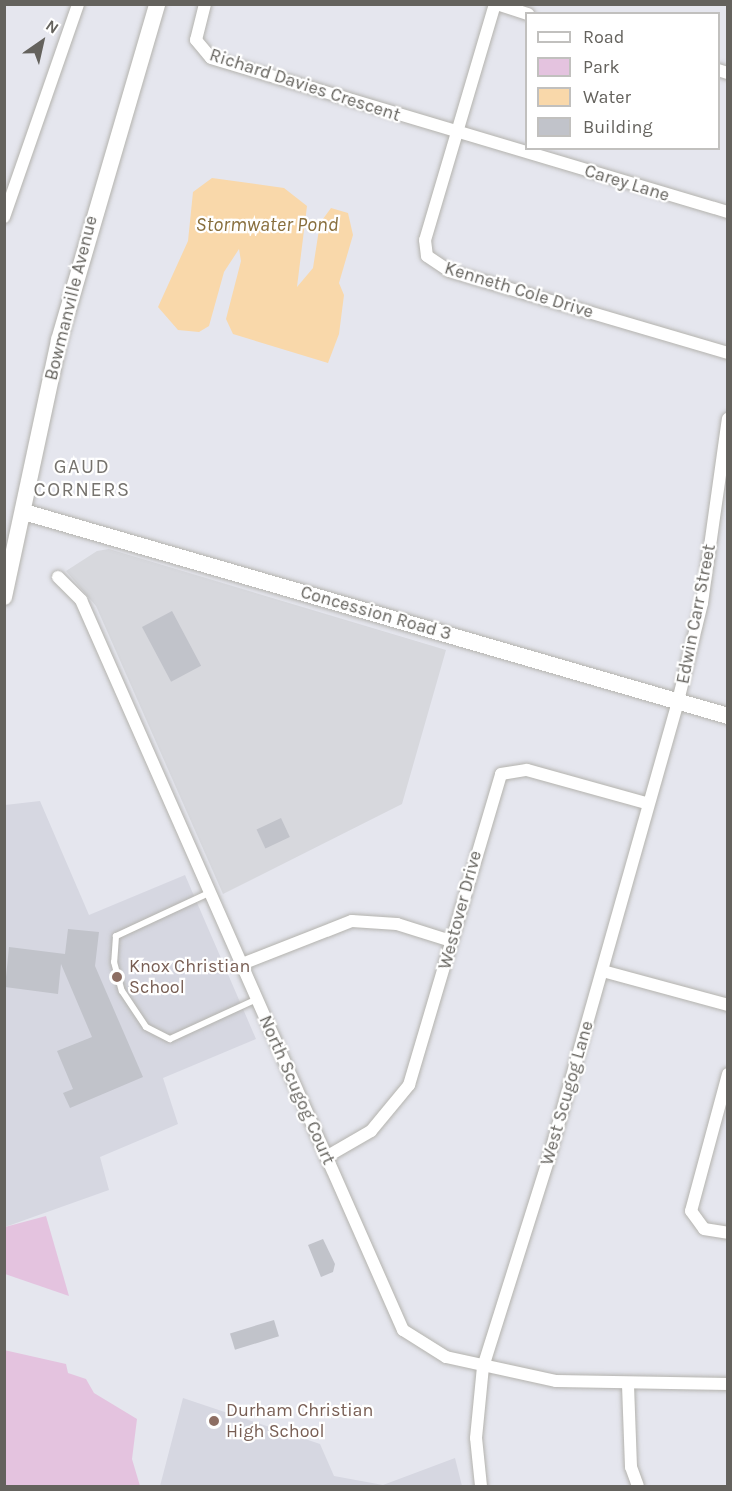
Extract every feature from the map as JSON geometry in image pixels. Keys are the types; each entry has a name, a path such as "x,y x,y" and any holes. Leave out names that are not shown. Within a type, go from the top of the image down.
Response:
{"street":[{"path":"4,217 78,4"},
{"name":"Bowmanville Avenue","path":"4,597 59,340 157,4"},
{"name":"Richard Davies Crescent","path":"205,4 196,40 205,56 458,133"},
{"path":"496,4 525,13"},
{"name":"Kenneth Cole Drive","path":"496,4 425,240 433,263 728,353"},
{"name":"Carey Lane","path":"458,133 728,212"},
{"name":"Edwin Carr Street","path":"678,701 702,603 728,419"},
{"name":"Concession Road 3","path":"24,512 728,716"},
{"name":"North Scugog Court","path":"58,577 79,595 403,1330 430,1351 483,1367 556,1381 628,1385 728,1384"},
{"name":"West Scugog Lane","path":"481,1486 476,1438 483,1367 603,972 646,803 678,701"},
{"name":"Westover Drive","path":"326,1157 371,1131 409,1085 501,774 526,770 646,803"},
{"path":"242,964 352,921 397,924 451,941"},
{"path":"603,972 728,1005"},
{"path":"728,1074 691,1211 704,1230 728,1233"},
{"path":"628,1385 631,1467 638,1486"}],"lane":[{"path":"211,892 116,936 114,962 122,991 146,1027 170,1040 258,999"}],"shaded area":[{"path":"109,549 446,650 402,804 223,894 96,606 66,571 97,551"},
{"name":"Knox Christian School","path":"40,801 89,915 185,875 256,1039 163,1078 178,1124 100,1157 109,1190 5,1227 5,805"},
{"name":"Durham Christian High School","path":"183,1398 320,1444 334,1476 383,1485 455,1458 462,1486 160,1486"}],"green space":[{"path":"46,1216 69,1296 5,1274 5,1227"},
{"path":"4,1350 66,1364 68,1373 86,1379 94,1393 137,1419 132,1459 140,1486 5,1486"}],"water":[{"name":"Stormwater Pond","path":"212,178 284,188 307,206 297,287 313,268 320,223 331,208 348,213 353,235 339,283 344,295 339,334 328,363 233,334 226,319 241,261 239,249 224,272 209,326 199,332 178,330 158,307 188,241 193,192"}],"building":[{"path":"172,611 201,666 171,682 142,627"},
{"path":"281,818 290,837 265,848 257,829"},
{"path":"68,929 99,932 95,966 143,1077 70,1108 63,1093 73,1089 57,1051 92,1037 61,964 58,994 5,987 9,947 65,954"},
{"path":"323,1239 335,1264 333,1272 321,1277 308,1245"},
{"path":"274,1320 279,1336 235,1350 230,1333"}],"place":[{"name":"Knox Christian School","path":"117,977"},
{"name":"Durham Christian High School","path":"214,1421"}],"district":[{"name":"GAUD CORNERS","path":"82,478"}]}
